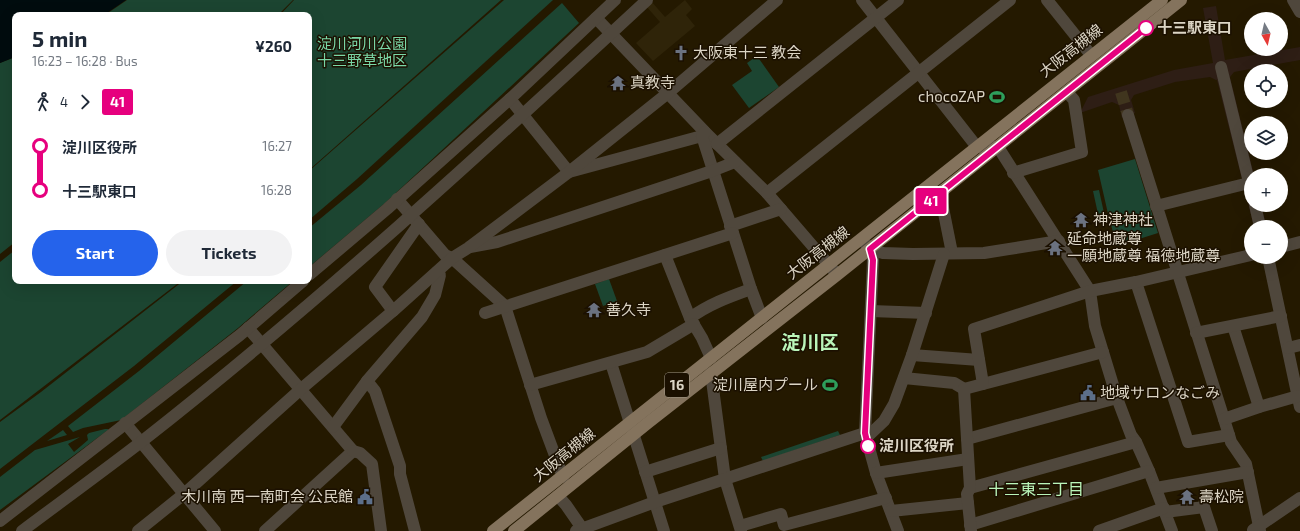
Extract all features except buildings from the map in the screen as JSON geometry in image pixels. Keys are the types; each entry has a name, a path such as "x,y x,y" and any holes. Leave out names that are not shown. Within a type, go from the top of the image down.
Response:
{"main road":[{"name":"大阪高槻線","path":"493,531 563,477 1091,55 1162,0"},
{"name":"大阪高槻線","path":"514,531 711,373 998,147 1070,96 1181,0"}],"street":[{"path":"312,273 510,99 615,0"},
{"path":"22,531 141,441 415,220 523,114 647,0"},
{"path":"138,531 184,494 301,389 393,312 452,258 468,248 569,172 668,93 777,0"},
{"path":"862,0 977,146 998,147 1090,292 1095,326 1117,398 1131,434 1149,471 1172,531"},
{"path":"717,144 898,0"},
{"path":"766,193 1010,0"},
{"path":"1047,0 1091,55"},
{"path":"1293,0 1300,12"},
{"path":"596,18 668,93 703,134 717,144 766,193 837,275"},
{"path":"1221,67 1245,168"},
{"path":"1013,172 1082,152 1070,96"},
{"path":"510,99 569,172"},
{"path":"1128,115 1231,442 1246,464 1257,529 1300,498"},
{"path":"703,134 712,171 762,318"},
{"path":"569,172 703,134"},
{"path":"468,248 497,242 712,171 735,162"},
{"path":"1156,206 1244,188"},
{"path":"558,496 566,505 581,530 655,502 724,479 866,435 879,426 888,416 894,404 948,253 940,193"},
{"path":"398,199 445,255 452,258 505,306 541,418 563,477"},
{"path":"485,313 665,255 732,230 780,209"},
{"path":"393,312 375,288 415,220"},
{"path":"862,239 870,249 873,260 866,435 876,473 898,531"},
{"path":"870,249 883,253 913,254 994,252 1059,241"},
{"path":"1288,245 1300,242"},
{"path":"665,255 692,321 711,358"},
{"path":"984,384 974,329 1090,292 1244,257"},
{"path":"1224,419 1259,406 1299,401 1270,264"},
{"path":"333,427 367,381 422,317 435,295 440,275 437,272"},
{"path":"1136,282 1188,442 1229,436"},
{"path":"0,521 248,328 299,284"},
{"path":"530,385 647,352 692,321 701,310 718,300 751,289"},
{"path":"871,310 926,313"},
{"path":"1196,333 1281,316"},
{"path":"1232,326 1259,406"},
{"path":"248,328 353,451 360,453 372,464 381,531"},
{"path":"1288,348 1300,345"},
{"path":"904,378 954,383 964,389 1103,352"},
{"path":"912,355 979,360"},
{"path":"611,363 663,531"},
{"path":"711,373 724,479 740,528 781,514 784,525 886,498"},
{"path":"367,381 375,391 400,466 400,474 415,531"},
{"path":"964,389 970,488 967,494 970,528 1149,471"},
{"path":"967,439 1117,398"},
{"path":"126,423 215,531"},
{"path":"970,488 1136,442"},
{"path":"645,472 720,448"},
{"path":"272,530 353,451"},
{"path":"876,473 968,459"},
{"path":"1156,488 1248,472"},
{"path":"891,511 968,502"},
{"path":"1099,531 1121,527 1165,510 1204,507 1212,531"}],"shaded area":[{"path":"0,0 126,0 108,12 12,12 12,58 0,63"},
{"path":"685,0 692,9 686,15 695,26 653,61 636,43 660,22 646,6 651,1 665,17"},
{"path":"1216,6 1225,60 1248,56 1288,56 1288,49 1300,47 1300,60 1278,64 1244,64 1244,70 1234,72 1230,77 1244,134 1244,160 1250,160 1252,168 1244,168 1244,187 1217,80 1220,79 1216,80 1210,77 1175,82 1134,95 1131,100 1135,113 1122,118 1119,105 1112,102 1080,113 1088,97 1174,70 1213,63 1203,8"},
{"path":"1250,212 1263,212 1265,220 1252,220"}],"green space":[{"path":"127,0 293,0 281,12 109,12"},
{"name":"淀川河川公園 十三野草地区","path":"294,0 501,0 312,167 312,12 283,12"},
{"path":"504,0 553,0 357,179 312,217 312,168"},
{"path":"562,3 579,23 385,203 312,264 312,226 361,185"},
{"path":"757,56 779,87 749,108 732,85 752,71 747,63"},
{"path":"12,58 12,244 0,254 0,63"},
{"path":"1135,159 1158,233 1117,246 1098,170"},
{"path":"1099,190 1104,213 1098,214 1093,191"},
{"path":"12,252 12,284 177,284 0,420 0,262"},
{"path":"609,279 617,301 603,306 595,284"},
{"path":"179,284 233,284 134,366 0,469 0,422 41,392"},
{"path":"243,284 289,284 238,328 121,420 83,428 73,432 68,426 139,371"},
{"path":"105,429 108,430 0,510 0,477 35,450 80,437 68,444 74,452 88,440 87,435 89,433"},
{"path":"63,430 67,435 47,441"},
{"path":"838,431 840,435 763,461 761,457"}],"tunnel":[{"path":"1121,92 1128,115"}],"bus line":[{"name":"41","path":"868,446 865,433 873,260 870,249 1146,28"}],"place":[{"name":"十三駅東口","path":"1146,28"},
{"name":"大阪東十三 教会","path":"681,53"},
{"name":"真教寺","path":"618,83"},
{"name":"chocoZAP","path":"997,97"},
{"name":"神津神社","path":"1081,220"},
{"name":"延命地蔵尊 一願地蔵尊 福徳地蔵尊","path":"1055,248"},
{"name":"善久寺","path":"594,310"},
{"name":"淀川屋内プール","path":"830,385"},
{"name":"地域サロンなごみ","path":"1088,393"},
{"name":"淀川区役所","path":"868,446"},
{"name":"木川南 西一南町会 公民館","path":"365,497"},
{"name":"壽松院","path":"1187,497"}],"district":[{"name":"淀川区","path":"810,342"},
{"name":"十三東三丁目","path":"1036,489"}]}
